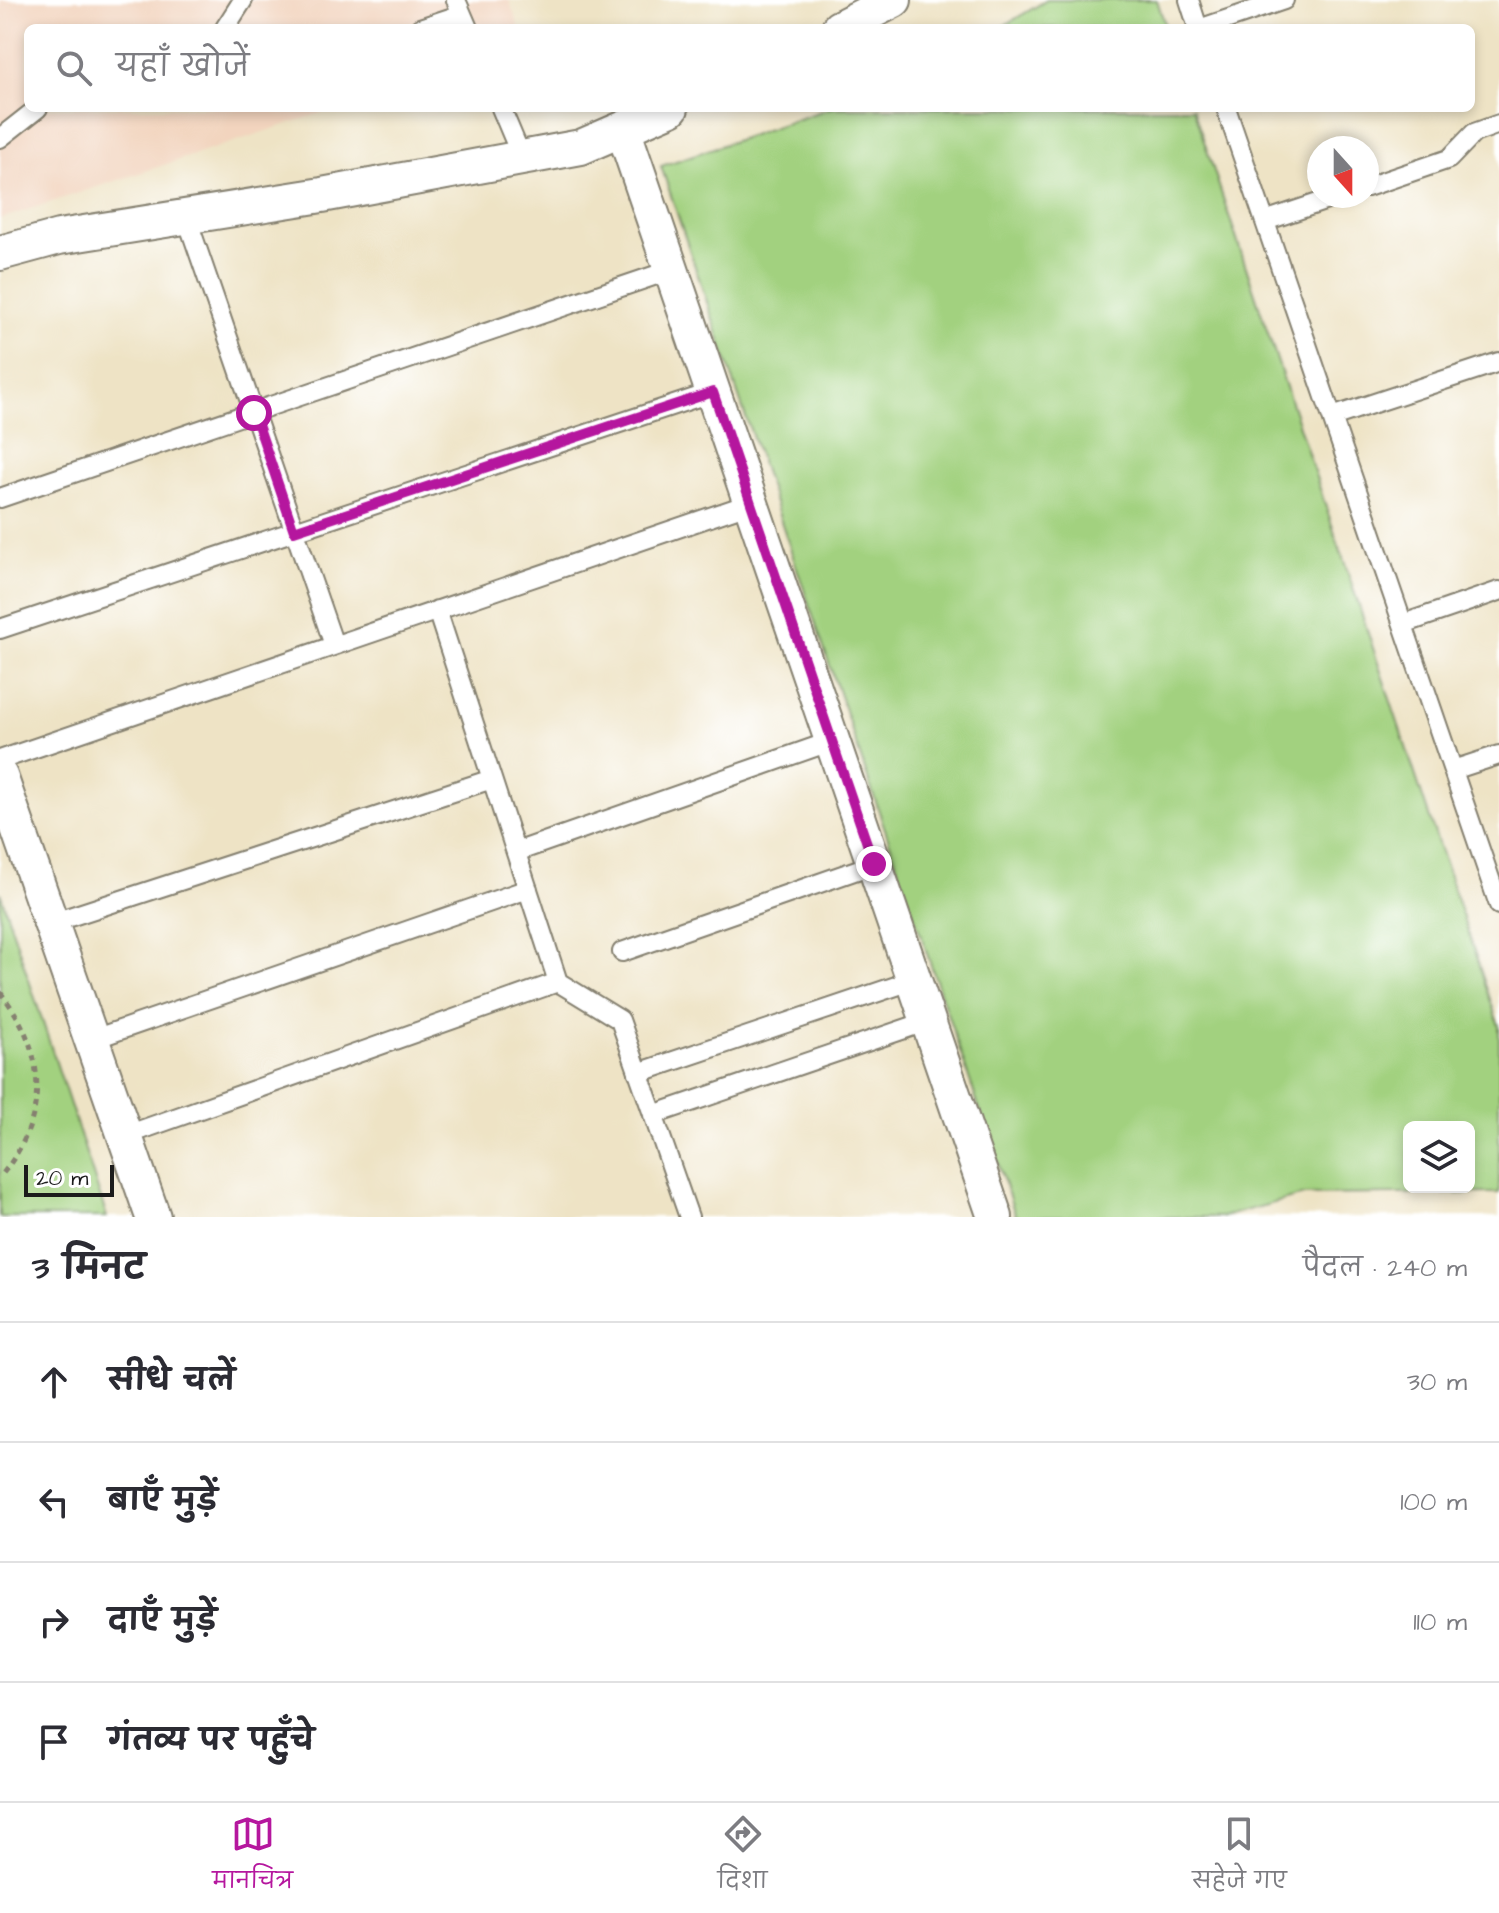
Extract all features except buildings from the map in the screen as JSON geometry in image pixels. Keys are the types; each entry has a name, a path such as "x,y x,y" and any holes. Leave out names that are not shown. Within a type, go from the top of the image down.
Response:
{"street":[{"path":"847,24 894,0"},
{"path":"0,253 59,237 581,147 662,112"},
{"path":"623,129 995,1217"},
{"path":"0,776 153,1217"}],"lane":[{"path":"228,24 243,0"},
{"path":"1189,0 1198,24"},
{"path":"1212,24 1284,0"},
{"path":"432,24 462,14"},
{"path":"0,138 33,112"},
{"path":"503,112 522,158"},
{"path":"1227,112 1499,905"},
{"path":"1379,183 1449,159 1474,133 1499,124"},
{"path":"1265,221 1307,207"},
{"path":"186,216 334,645"},
{"path":"0,498 671,270"},
{"path":"1332,417 1499,362"},
{"path":"0,629 713,392"},
{"path":"0,760 751,503"},
{"path":"1403,624 1499,591"},
{"path":"437,610 558,982 620,1020 689,1217"},
{"path":"516,852 832,741"},
{"path":"1453,770 1499,755"},
{"path":"51,923 492,779"},
{"path":"622,952 874,864"},
{"path":"91,1040 528,889"},
{"path":"638,1073 914,980"},
{"path":"124,1136 558,982"},
{"path":"653,1115 928,1021"}],"path":[{"path":"0,992 14,1010 35,1065 37,1108 22,1151 0,1177"}],"shaded area":[{"path":"0,0 509,0 518,24 24,24 24,112 324,112 0,219"}],"green space":[{"path":"1047,0 1157,0 1165,24 1007,24"},
{"path":"818,112 1194,112 1499,1026 1499,1193 1304,1195 1222,1217 1016,1217 661,166"},
{"path":"0,892 107,1217 0,1217"}],"route":[{"path":"254,413 294,531 713,392 874,864"}]}
